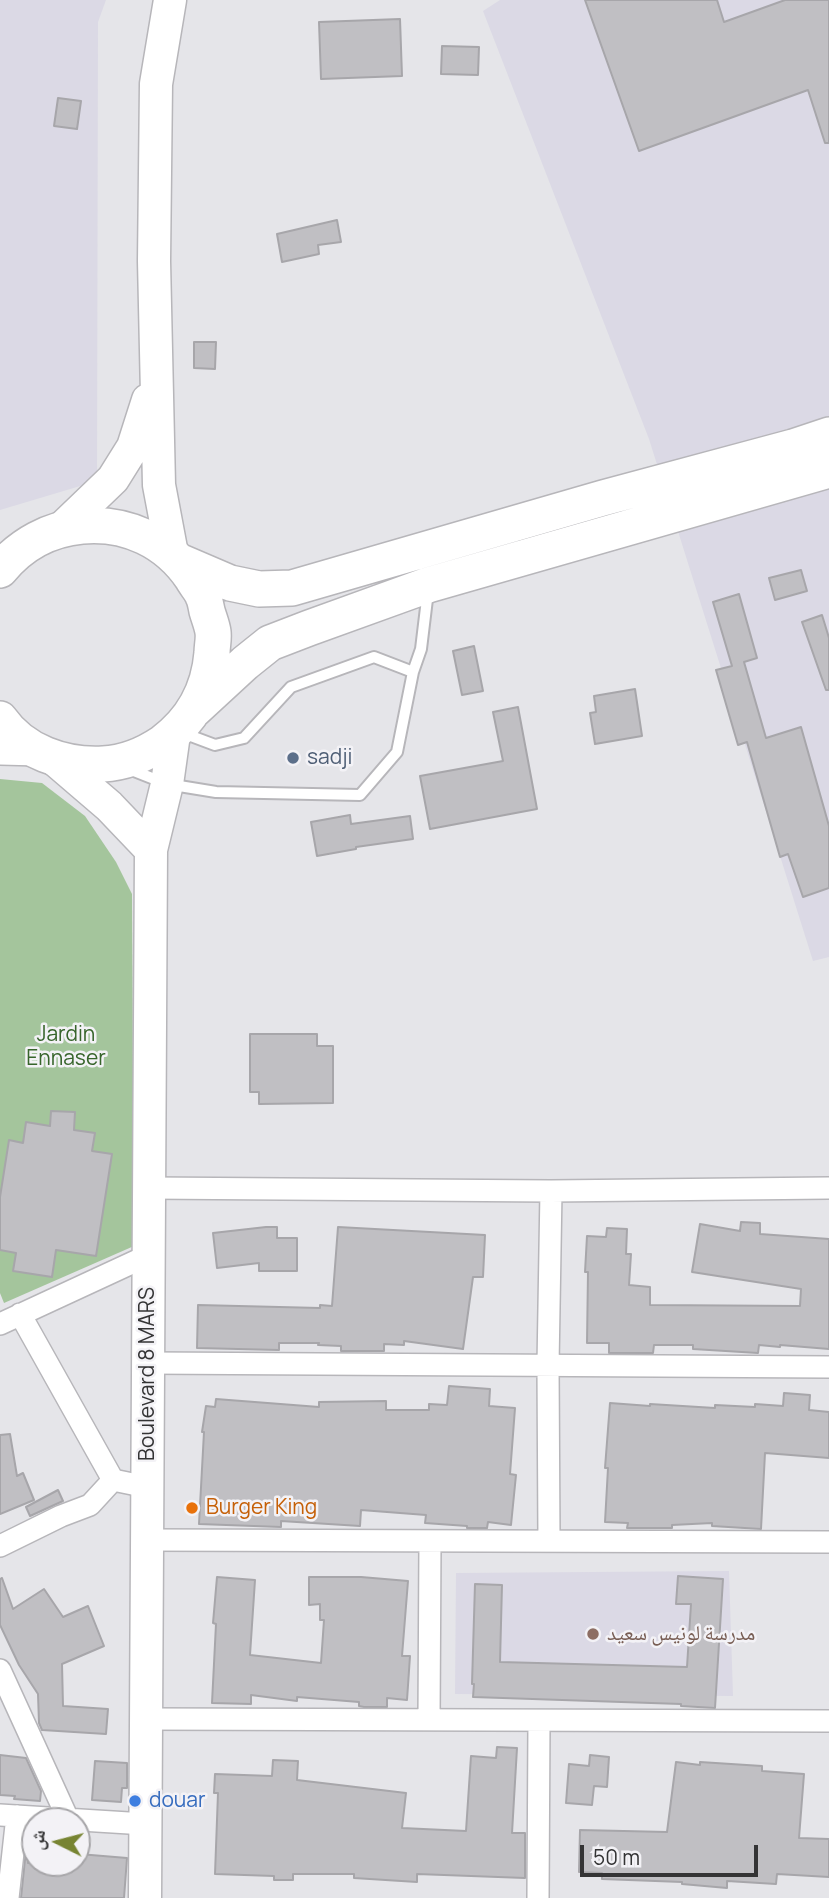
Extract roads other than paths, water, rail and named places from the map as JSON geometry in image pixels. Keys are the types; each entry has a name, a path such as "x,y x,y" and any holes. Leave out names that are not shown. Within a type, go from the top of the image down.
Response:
{"main road":[{"path":"170,0 156,84 155,261 159,485 177,558 203,595 213,634 210,674 182,725"},
{"path":"62,528 113,479 133,447 156,376"},
{"path":"0,570 29,543 62,528 102,524 139,533 177,558 230,583 259,589 292,588 829,435"},
{"path":"0,742 33,754 84,765 116,764 147,753 182,725 245,663 270,643 428,585 829,470"},
{"path":"0,719 33,754 109,806 151,850"},
{"name":"Boulevard 8 MARS","path":"145,1898 151,850 182,725"}],"street":[{"path":"149,1188 551,1191 829,1188"},
{"path":"549,1541 551,1191"},
{"path":"0,1324 149,1255"},
{"path":"20,1314 113,1480 147,1487"},
{"path":"148,1363 829,1367"},
{"path":"0,1546 90,1505 113,1480"},
{"path":"147,1540 829,1542"},
{"path":"429,1720 430,1541"},
{"path":"0,1670 63,1807"},
{"path":"146,1719 829,1721"},
{"path":"538,1898 539,1720"},
{"path":"8,1816 8,1898"},
{"path":"91,1820 145,1824"}],"lane":[{"path":"116,764 167,785 216,792 360,795 397,752 413,672 421,649 428,585"},
{"path":"182,725 215,745 244,738 291,688 374,657 413,672"}],"place":[{"name":"sadji","path":"293,758"},
{"name":"Burger King","path":"192,1508"},
{"name":"مدرسة لونيس سعيد","path":"593,1634"},
{"name":"douar","path":"135,1801"}],"park label":[{"name":"Jardin Ennaser","path":"66,1047"}]}
